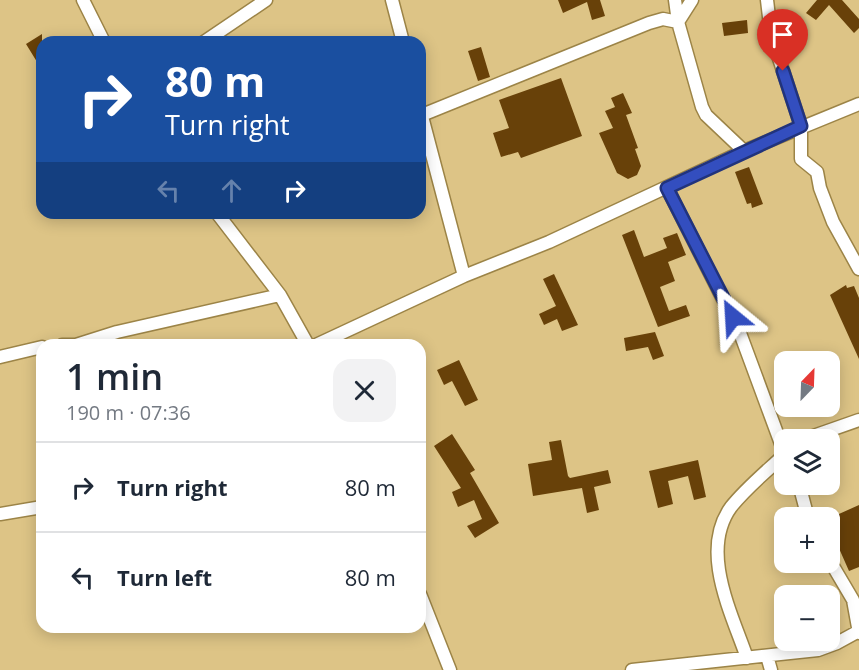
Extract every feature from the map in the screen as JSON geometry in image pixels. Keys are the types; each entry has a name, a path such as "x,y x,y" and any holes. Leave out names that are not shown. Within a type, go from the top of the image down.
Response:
{"street":[{"path":"83,0 101,36"},
{"path":"213,36 266,0"},
{"path":"392,0 401,36"},
{"path":"675,0 678,22 702,107 706,115 744,152"},
{"path":"678,22 693,0"},
{"path":"767,0 771,34 801,126 801,159 817,172 820,188 833,222 858,264"},
{"path":"426,109 648,22 663,19 678,22"},
{"path":"329,339 464,276 549,242 801,126 859,104"},
{"path":"426,130 464,276"},
{"path":"667,188 740,333 775,429"},
{"path":"222,219 280,295 305,339"},
{"path":"95,339 280,295"},
{"path":"0,357 36,348"},
{"path":"833,429 859,420"},
{"path":"747,658 719,576 718,549 724,520 731,507 774,463"},
{"path":"0,514 36,508"},
{"path":"632,670 818,650 837,643 859,631 853,600 837,573"},
{"path":"426,609 450,670"},
{"path":"767,656 771,670"}],"building":[{"path":"558,0 600,0 605,16 592,20 587,2 563,13"},
{"path":"817,0 842,0 859,19 859,28 854,33 829,5 816,20 806,13"},
{"path":"747,20 748,33 724,36 722,23"},
{"path":"36,38 36,60 26,44"},
{"path":"481,47 490,77 478,81 468,51"},
{"path":"561,78 582,136 521,158 518,152 501,157 493,133 509,128 499,100"},
{"path":"623,93 632,113 626,115 638,148 635,149 641,166 637,175 628,179 617,173 599,133 613,128 605,111 615,107 611,98"},
{"path":"749,167 763,204 752,208 751,203 747,204 735,172"},
{"path":"634,230 644,257 667,248 663,238 677,233 686,255 668,262 675,281 660,287 669,311 686,305 690,316 658,327 622,235"},
{"path":"554,274 578,325 562,331 557,319 544,325 539,314 556,306 543,279"},
{"path":"846,285 847,288 854,286 859,298 859,359 830,295"},
{"path":"655,332 664,356 653,360 648,347 626,351 624,338"},
{"path":"459,360 478,400 465,406 452,381 444,385 437,370"},
{"path":"452,434 475,470 470,473 499,523 475,538 467,526 482,519 474,500 458,507 452,492 461,488 434,446"},
{"path":"561,440 570,478 608,470 611,483 594,487 599,510 587,513 582,488 533,496 528,464 552,460 549,442"},
{"path":"698,460 706,497 694,500 688,476 668,481 673,504 658,508 649,471"},
{"path":"859,505 859,567 849,571 840,551 840,514"}],"route":[{"path":"733,317 667,188 801,126 783,71"}]}
